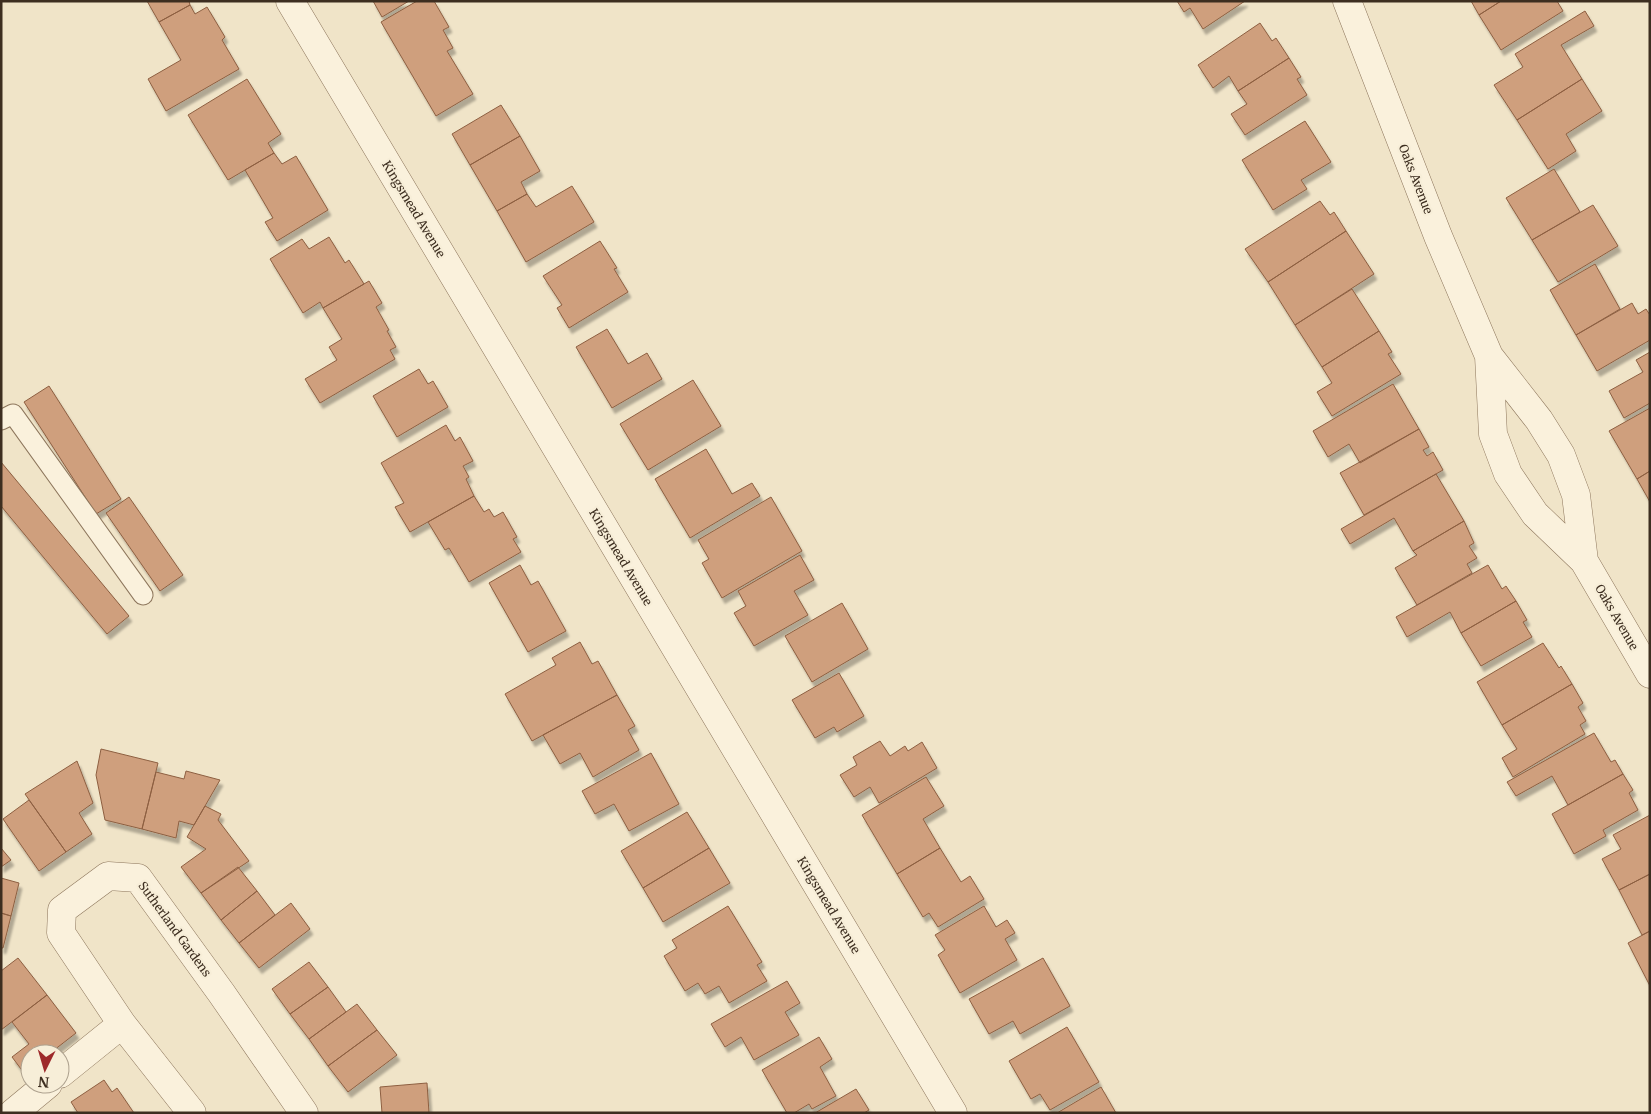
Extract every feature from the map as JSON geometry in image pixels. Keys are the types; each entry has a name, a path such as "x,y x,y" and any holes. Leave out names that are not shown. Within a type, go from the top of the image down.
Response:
{"street":[{"name":"Kingsmead Avenue","path":"290,1 953,1113"},
{"name":"Oaks Avenue","path":"1347,1 1438,236 1489,356 1540,420 1561,455 1576,496 1584,561"},
{"name":"Oaks Avenue","path":"1489,356 1493,434 1508,474 1535,514 1584,561 1650,674"},
{"name":"Sutherland Gardens","path":"192,1113 122,1024 61,932 62,910 108,876 138,878 222,994 304,1113"},
{"path":"70,1066 122,1024"},
{"path":"13,1113 36,1094"}],"lane":[{"path":"1,420 12,414 143,596"}],"building":[{"path":"147,1 189,1 190,5 159,22"},
{"path":"373,1 409,1 382,17"},
{"path":"417,1 434,1 449,27 443,30 453,48 447,51 473,94 436,116 381,22"},
{"path":"1177,1 1245,1 1203,29 1190,8 1184,12"},
{"path":"1471,1 1501,1 1479,15"},
{"path":"1501,1 1557,1 1563,11 1501,50 1479,15"},
{"path":"190,5 195,14 207,7 225,37 222,40 239,69 166,111 148,79 181,60 159,22"},
{"path":"1585,11 1594,26 1561,45 1582,79 1517,120 1494,85 1523,67 1515,54"},
{"path":"1260,23 1272,41 1276,38 1289,58 1238,91 1229,76 1213,88 1198,65"},
{"path":"1289,58 1301,77 1297,79 1307,95 1245,135 1231,114 1247,104 1238,91"},
{"path":"247,79 281,134 268,143 274,153 228,180 188,115"},
{"path":"1582,79 1602,111 1566,134 1576,151 1548,169 1517,120"},
{"path":"501,105 520,136 470,165 452,134"},
{"path":"1305,121 1331,162 1301,180 1307,189 1273,210 1242,160"},
{"path":"520,136 540,171 521,182 527,194 497,211 470,165"},
{"path":"274,153 282,164 296,156 328,210 277,241 265,222 273,218 245,170"},
{"path":"1554,169 1580,212 1532,240 1506,198"},
{"path":"572,186 594,222 526,262 497,211 527,194 536,207"},
{"path":"1320,201 1330,215 1334,212 1346,231 1268,282 1245,249"},
{"path":"1593,205 1618,246 1558,282 1532,240"},
{"path":"1346,231 1374,274 1295,325 1268,282"},
{"path":"329,237 345,263 349,260 364,284 323,308 320,302 303,313 270,259 302,239 309,249"},
{"path":"600,241 617,268 614,269 628,292 569,328 557,308 562,305 543,276"},
{"path":"1595,264 1620,309 1576,335 1550,290"},
{"path":"369,281 382,303 376,307 396,347 390,350 395,359 320,403 305,379 337,360 329,347 342,339 323,308"},
{"path":"1352,289 1379,331 1322,367 1295,325"},
{"path":"1632,303 1638,314 1646,309 1650,315 1650,340 1597,371 1576,335"},
{"path":"607,329 628,364 647,353 662,379 612,408 576,347"},
{"path":"1379,331 1392,352 1388,354 1401,374 1332,416 1317,392 1332,383 1322,367"},
{"path":"1650,352 1650,403 1624,418 1609,391 1643,372 1636,360"},
{"path":"419,369 428,384 433,381 448,407 397,437 373,396"},
{"path":"693,380 721,426 648,470 620,424"},
{"path":"1393,384 1419,429 1360,463 1349,444 1328,457 1313,431"},
{"path":"49,386 121,499 96,514 24,402"},
{"path":"1650,408 1650,471 1637,479 1609,431"},
{"path":"446,425 455,441 460,437 473,461 463,466 469,477 466,479 474,496 410,532 395,507 404,503 381,463"},
{"path":"1419,429 1429,447 1423,450 1427,456 1433,452 1443,470 1364,515 1340,473"},
{"path":"706,449 732,494 752,483 760,496 690,538 655,479"},
{"path":"1,462 129,616 107,634 1,506"},
{"path":"1650,471 1650,502 1637,479"},
{"path":"1436,474 1464,521 1413,551 1394,518 1350,544 1341,529"},
{"path":"474,496 484,512 489,509 494,517 503,512 517,537 513,539 521,552 469,582 449,548 445,550 428,522"},
{"path":"129,497 183,575 160,591 106,513"},
{"path":"771,497 802,551 722,598 702,563 709,559 698,540"},
{"path":"1464,521 1474,543 1469,546 1477,558 1467,564 1472,573 1417,605 1395,568 1417,555 1413,551"},
{"path":"800,555 814,580 794,591 808,615 754,646 734,613 746,606 738,591"},
{"path":"520,565 531,585 538,581 566,631 528,652 489,583"},
{"path":"1488,565 1502,589 1506,586 1516,601 1461,633 1450,612 1407,637 1396,617"},
{"path":"1516,601 1527,620 1523,622 1532,637 1481,666 1461,633"},
{"path":"842,603 868,649 812,682 785,636"},
{"path":"580,642 592,664 598,661 617,695 532,741 505,694 556,665 552,658"},
{"path":"1543,643 1572,684 1502,725 1477,682"},
{"path":"839,673 864,716 837,732 834,727 815,738 792,700"},
{"path":"1572,684 1583,703 1578,707 1586,721 1580,725 1585,734 1513,777 1502,758 1517,749 1502,725"},
{"path":"617,695 635,726 628,730 639,750 593,777 580,753 560,764 543,735"},
{"path":"1594,733 1611,762 1615,760 1623,774 1568,805 1552,776 1516,796 1507,782"},
{"path":"880,741 890,756 905,746 908,751 922,742 937,768 879,803 870,787 854,797 840,775 857,765 853,757"},
{"path":"101,749 158,763 142,829 105,820 96,775"},
{"path":"651,753 679,804 629,831 614,804 595,814 582,791"},
{"path":"77,761 93,803 79,813 92,834 66,852 25,794"},
{"path":"186,771 220,780 194,825 179,821 176,838 142,829 156,772 184,779"},
{"path":"1623,774 1633,790 1629,793 1638,810 1603,830 1606,836 1574,854 1552,814"},
{"path":"926,777 944,806 923,819 940,848 897,874 862,815"},
{"path":"29,800 66,852 39,871 3,819"},
{"path":"205,806 221,814 218,820 249,861 201,893 181,867 206,849 187,837"},
{"path":"687,812 709,848 643,888 621,851"},
{"path":"1650,815 1650,874 1619,890 1602,859 1621,849 1613,835"},
{"path":"1,848 11,860 1,867"},
{"path":"709,848 730,883 663,922 643,888"},
{"path":"940,848 961,882 970,876 984,899 938,927 929,913 923,917 897,874"},
{"path":"238,867 257,891 221,920 201,893"},
{"path":"1650,874 1650,931 1642,935 1619,890"},
{"path":"1,878 19,883 11,916 1,913"},
{"path":"257,891 275,915 239,943 221,920"},
{"path":"291,903 310,929 259,968 239,943"},
{"path":"728,906 762,962 757,965 767,981 729,1003 719,986 705,994 698,983 685,991 664,956 677,948 672,940"},
{"path":"984,906 996,927 1007,920 1015,933 1005,939 1017,960 960,993 938,955 945,950 935,935"},
{"path":"1,913 11,916 3,948 1,948"},
{"path":"1650,931 1650,986 1628,943"},
{"path":"18,958 47,995 1,1030 1,971"},
{"path":"1043,958 1070,1006 1020,1034 1013,1021 989,1034 969,999"},
{"path":"309,962 328,987 290,1014 272,989"},
{"path":"787,981 800,1003 785,1012 799,1035 754,1060 741,1037 725,1047 711,1024"},
{"path":"328,987 346,1012 309,1039 290,1014"},
{"path":"47,995 76,1033 62,1044 29,1044 12,1022"},
{"path":"357,1004 377,1030 328,1066 309,1039"},
{"path":"1067,1027 1099,1082 1050,1110 1040,1094 1031,1099 1009,1061"},
{"path":"377,1030 397,1055 348,1092 328,1066"},
{"path":"819,1037 832,1059 820,1067 836,1096 812,1109 809,1104 794,1113 787,1113 762,1070"},
{"path":"20,1051 20,1068 12,1057"},
{"path":"104,1080 112,1092 117,1088 134,1113 78,1113 71,1102"},
{"path":"427,1083 429,1113 382,1113 380,1087"},
{"path":"1101,1087 1116,1113 1057,1113"},
{"path":"856,1089 869,1110 864,1113 815,1113"}]}
